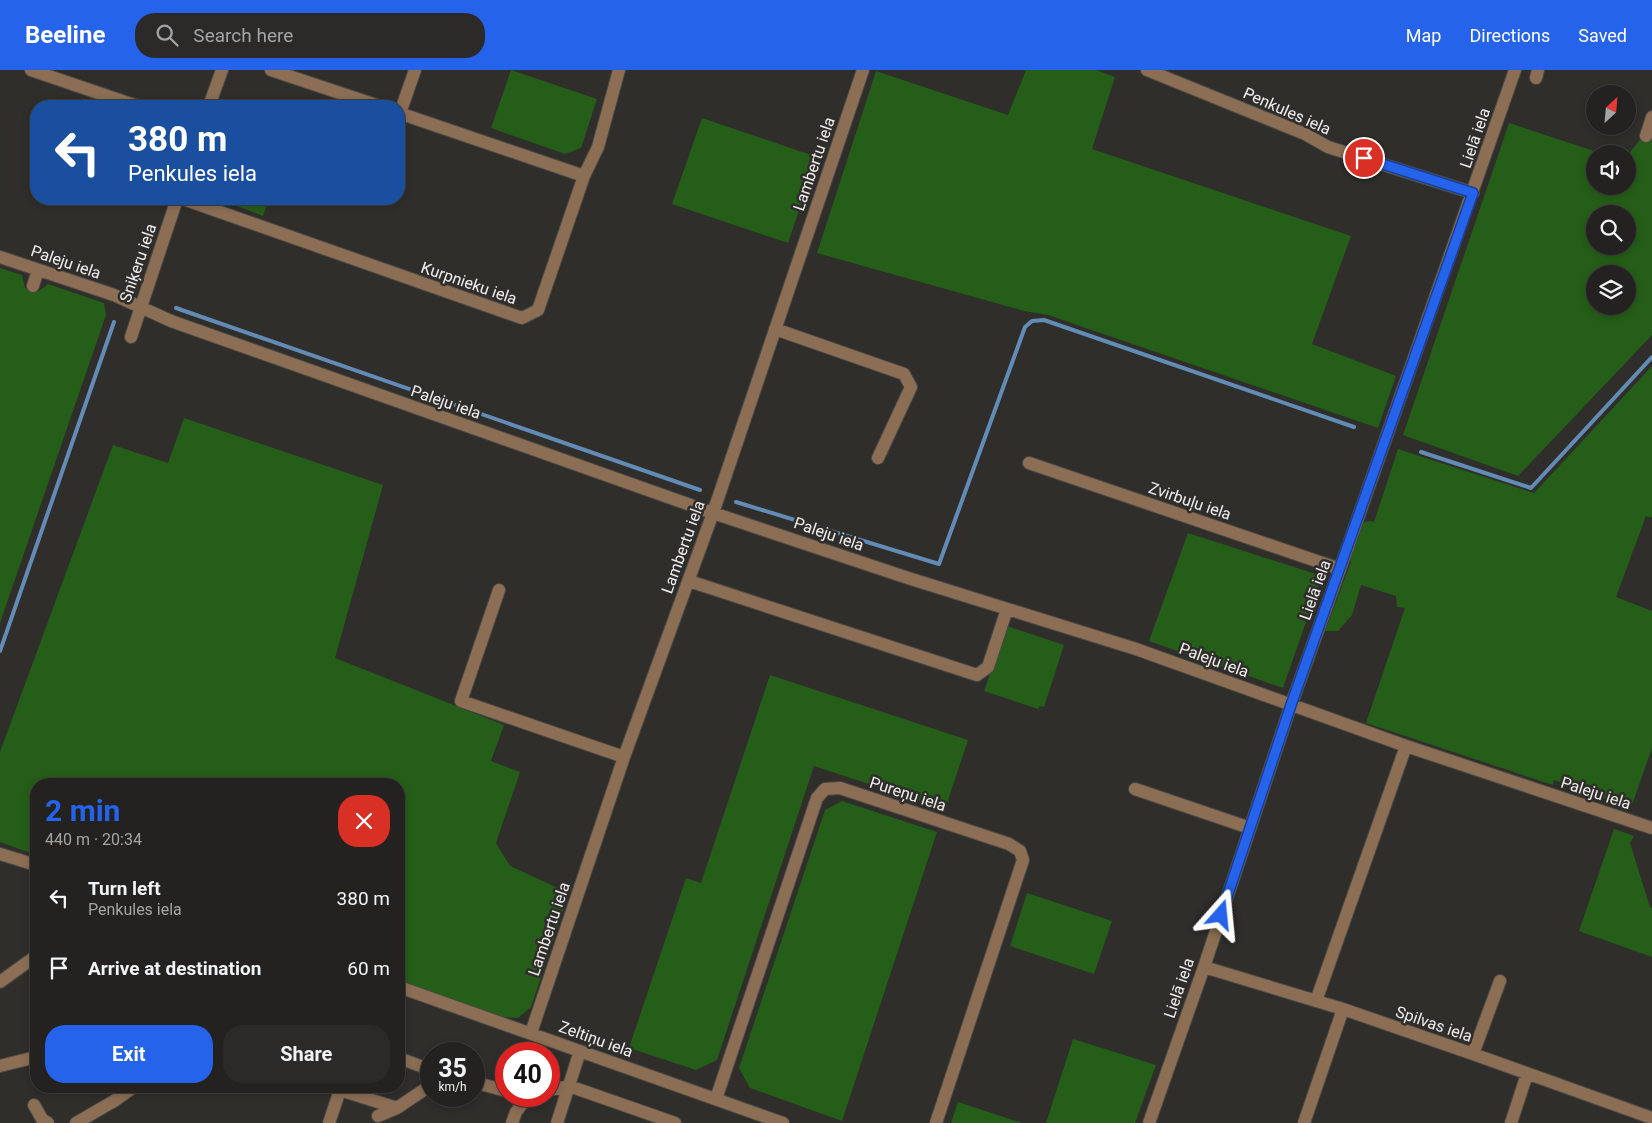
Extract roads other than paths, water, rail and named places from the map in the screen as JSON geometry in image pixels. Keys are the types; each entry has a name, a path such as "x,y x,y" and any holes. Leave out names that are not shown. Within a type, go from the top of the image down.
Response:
{"street":[{"path":"31,70 119,100"},
{"path":"211,100 222,70"},
{"path":"271,70 361,100"},
{"path":"404,100 415,70"},
{"name":"Kurpnieku iela","path":"200,205 522,318 538,310 584,176 598,147 619,70"},
{"name":"Lambertu iela","path":"531,1033 624,757 713,513 863,70"},
{"name":"Penkules iela","path":"1147,70 1306,134 1328,147 1473,193"},
{"name":"Lielā iela","path":"1149,1123 1204,967 1291,705 1515,70"},
{"path":"405,115 584,176"},
{"path":"1646,136 1652,117"},
{"name":"Sniķeru iela","path":"131,337 175,205"},
{"name":"Paleju iela","path":"0,257 114,295 180,325 713,513 908,578 1136,649 1406,746 1652,828"},
{"path":"33,286 38,270"},
{"path":"775,329 904,374 912,387 878,458"},
{"name":"Zvirbuļu iela","path":"1029,464 1340,569"},
{"path":"689,581 976,675 988,667 1006,609"},
{"path":"499,590 461,701 624,757"},
{"path":"1316,1001 1406,746"},
{"name":"Pureņu iela","path":"716,1099 817,798 825,789 840,788 1009,844 1020,850 1023,860 936,1123"},
{"path":"1135,789 1250,828"},
{"path":"0,854 30,863"},
{"path":"0,982 30,960"},
{"name":"Spilvas iela","path":"1204,967 1343,1010 1652,1118"},
{"path":"1473,1054 1500,981"},
{"name":"Zeltiņu iela","path":"405,989 783,1123"},
{"path":"1304,1123 1343,1010"},
{"path":"557,1123 580,1051"},
{"path":"0,1066 30,1058"},
{"path":"405,1060 420,1066"},
{"path":"1511,1123 1527,1074"},
{"path":"560,1088 569,1086 675,1123"},
{"path":"378,1116 397,1108 420,1092"},
{"path":"76,1123 125,1093"},
{"path":"329,1123 338,1093"},
{"path":"354,1093 397,1108"},
{"path":"34,1105 42,1119 48,1123"},
{"path":"512,1123 520,1107"}],"waterway":[{"path":"176,308 700,490"},
{"path":"736,502 939,564 1025,327 1032,321 1044,320 1354,427"},
{"path":"0,651 114,322"},
{"path":"1421,452 1531,488 1652,357"}]}
